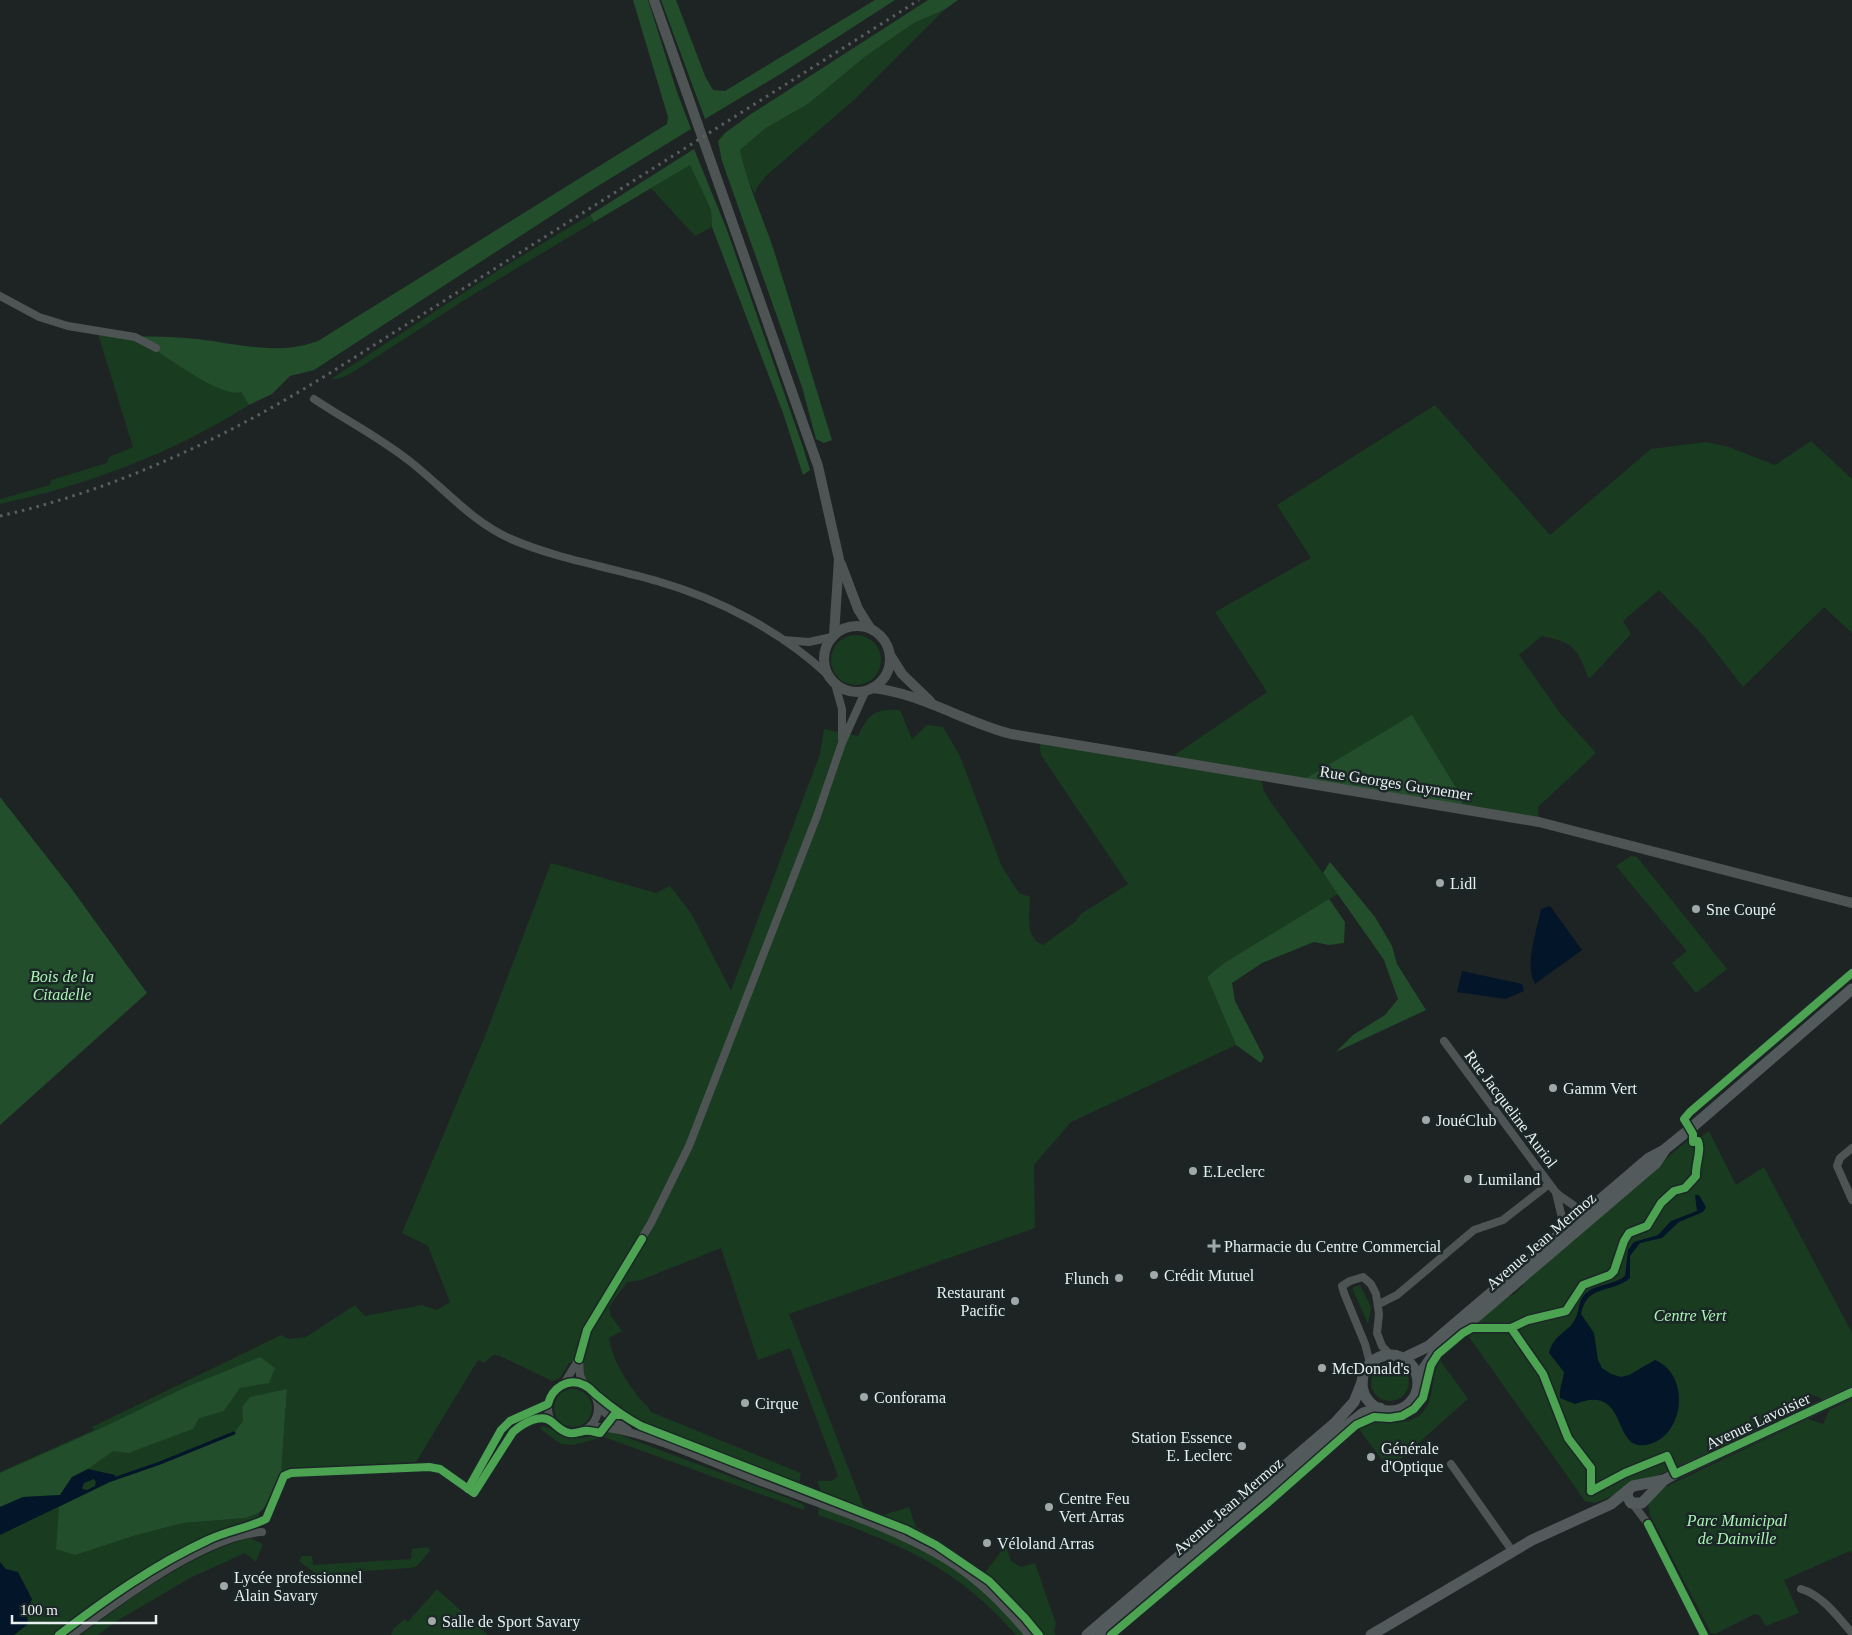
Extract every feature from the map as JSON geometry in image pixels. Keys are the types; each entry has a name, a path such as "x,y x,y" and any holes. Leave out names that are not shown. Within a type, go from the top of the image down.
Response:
{"main road":[{"name":"Avenue Jean Mermoz","path":"1404,1358 1412,1355 1436,1339 1649,1158 1664,1150 1852,989"},
{"name":"Avenue Jean Mermoz","path":"1418,1377 1435,1352 1656,1164 1664,1150"},
{"path":"1390,1355 1404,1358 1413,1366 1418,1377 1416,1394 1408,1404 1392,1410 1380,1408 1367,1398 1362,1382 1370,1364 1376,1359 1390,1355"},
{"name":"Avenue Jean Mermoz","path":"1087,1635 1335,1424 1354,1402 1362,1382"},
{"name":"Avenue Lavoisier","path":"1371,1635 1532,1540 1611,1504 1633,1488 1664,1480 1852,1392"},
{"name":"Avenue Jean Mermoz","path":"1101,1635 1343,1428 1363,1413 1380,1408"},
{"name":"Avenue Lavoisier","path":"1646,1500 1664,1480"},
{"path":"1633,1488 1645,1490 1646,1500 1639,1505 1632,1504 1627,1496 1633,1488"},
{"name":"Avenue Lavoisier","path":"1611,1504 1632,1504"}],"street":[{"path":"584,1384 580,1375 579,1359 586,1330 652,1224 689,1146 815,823 842,744 869,689 886,674 890,655 883,639 870,628 858,609 839,559 818,466 654,0"},
{"path":"0,296 39,317 68,326 135,337 156,348"},
{"path":"314,399 370,432 413,464 455,503 490,528 544,551 658,582 710,599 782,640 828,675 835,684 842,709 842,744"},
{"path":"828,675 824,652 833,636 839,559"},
{"path":"782,640 809,642 833,636 851,626 870,628"},
{"name":"Rue Georges Guynemer","path":"890,655 902,674 934,705"},
{"path":"835,684 850,691 869,689"},
{"name":"Rue Georges Guynemer","path":"869,689 909,695 989,728 1020,736 1539,822 1852,903"},
{"name":"Rue Jacqueline Auriol","path":"1444,1041 1556,1193"},
{"path":"1852,1148 1840,1158 1837,1166 1852,1200"},
{"path":"1379,1304 1397,1295 1474,1230 1503,1220 1550,1184"},
{"path":"1556,1193 1582,1214 1583,1219 1562,1238 1558,1246"},
{"path":"1556,1193 1564,1226 1561,1233"},
{"path":"1370,1364 1365,1344 1342,1286 1350,1281 1363,1277 1371,1284 1379,1304 1377,1333 1382,1346 1390,1355"},
{"path":"562,1385 579,1359"},
{"path":"599,1406 598,1417 591,1426 581,1432 570,1433 559,1429 552,1421 548,1410 549,1399 554,1390 562,1385 573,1382 584,1384 593,1391 599,1406 612,1419 632,1433"},
{"path":"591,1426 632,1433 850,1516 926,1549 977,1580 997,1598 1029,1635"},
{"path":"1451,1464 1513,1552"},
{"path":"1646,1500 1648,1524"},
{"path":"1632,1504 1648,1524 1704,1635"},
{"path":"72,1635 151,1579 230,1539 249,1533 262,1532"},
{"path":"1801,1589 1809,1591 1825,1604 1852,1633"}],"green space":[{"path":"633,0 648,0 677,92 691,129 585,194 314,370 290,376 272,394 249,405 241,392 231,392 204,381 135,337 189,338 258,348 287,348 318,341 667,124 668,117"},
{"path":"661,0 676,0 705,76 713,90 725,91 875,0 895,0 782,73 705,119"},
{"path":"928,0 958,0 944,10 914,23 866,56 808,104 766,128 740,150 770,238 832,440 824,443 816,439 802,387 722,161 718,141 725,133 751,114"},
{"path":"944,10 855,99 767,175 757,187 755,194 745,174 740,150 766,128 808,104 866,56 914,23"},
{"path":"694,149 727,230 803,447 810,470 803,475 783,413 712,227 711,210 690,165 594,222 590,215"},
{"path":"690,164 711,210 712,227 695,236 651,188"},
{"path":"590,215 594,222 474,294 350,374 338,379 331,379 505,266"},
{"path":"97,331 135,337 241,392 249,405 190,438 129,465 65,487 0,504 0,499 50,485 51,480 107,463 109,457 133,447"},
{"path":"1435,405 1550,535 1651,449 1706,442 1729,447 1775,465 1811,441 1852,479 1852,633 1824,607 1743,687 1701,633 1659,590 1623,621 1631,634 1589,679 1578,654 1573,648 1562,641 1542,636 1519,655 1560,713 1596,753 1538,807 1539,822 1260,776 1264,791 1272,804 1338,894 1224,963 1207,977 1236,1045 1071,1122 1034,1165 1035,1228 789,1314 863,1506 880,1516 909,1507 916,1527 940,1541 984,1574 1006,1545 1011,1561 1021,1567 1035,1563 1056,1624 1054,1631 1056,1635 1016,1635 972,1592 950,1575 902,1548 818,1515 822,1495 817,1481 832,1481 838,1476 790,1348 758,1360 721,1248 641,1280 627,1282 609,1307 611,1316 622,1331 609,1338 611,1346 623,1374 651,1412 801,1473 799,1486 794,1492 649,1435 625,1423 599,1406 593,1391 584,1384 578,1359 569,1363 560,1378 552,1381 500,1356 493,1355 484,1363 478,1360 416,1462 308,1468 281,1475 287,1390 242,1407 244,1421 234,1433 160,1463 59,1531 56,1549 133,1536 183,1523 246,1518 259,1513 259,1525 207,1544 167,1564 65,1635 0,1635 0,1472 94,1430 92,1427 281,1335 289,1339 306,1337 355,1305 365,1316 422,1305 437,1310 450,1302 428,1246 402,1233 485,1036 551,863 656,893 670,886 691,913 731,991 820,754 824,729 858,736 865,722 873,714 884,710 900,710 912,739 927,725 943,727 960,756 1002,867 1019,893 1030,897 1029,925 1033,937 1043,945 1075,922 1081,914 1128,884 1041,755 1039,740 1172,761 1176,754 1267,692 1215,612 1311,558 1277,505"},
{"path":"851,635 861,635 874,642 881,655 881,665 874,678 861,685 851,685 842,681 835,674 831,665 831,655 835,646 842,639"},
{"path":"1412,715 1462,798 1463,809 1300,782"},
{"name":"Bois de la Citadelle","path":"0,797 71,888 147,993 0,1125"},
{"path":"1631,856 1637,857 1727,969 1696,993 1672,963 1687,951 1616,866"},
{"path":"1330,862 1375,917 1392,946 1397,964 1426,1010 1336,1052 1353,1035 1385,1015 1398,999 1384,960 1323,873"},
{"path":"1329,899 1345,922 1344,943 1329,945 1314,942 1262,963 1232,983 1235,1001 1264,1057 1261,1063 1236,1045 1207,977 1224,963"},
{"name":"Centre Vert","path":"1709,1131 1736,1185 1764,1167 1852,1333 1852,1387 1825,1400 1810,1394 1803,1410 1603,1500 1594,1503 1585,1501 1467,1334 1476,1330 1475,1323 1504,1297 1513,1295 1523,1286 1523,1282 1689,1139 1693,1142"},
{"path":"1360,1285 1371,1307 1368,1324 1353,1290 1354,1287"},
{"path":"260,1357 275,1368 269,1383 240,1388 224,1411 199,1418 193,1429 128,1453 113,1451 88,1469 72,1477 60,1495 23,1497 0,1507 0,1473 106,1426 184,1388"},
{"path":"1440,1360 1468,1399 1389,1469 1359,1429 1373,1423 1405,1421 1421,1414 1429,1402 1435,1373"},
{"path":"1390,1363 1403,1369 1409,1382 1403,1395 1390,1401 1377,1395 1371,1382 1377,1369"},
{"path":"287,1389 281,1475 264,1508 259,1513 246,1518 183,1523 133,1536 75,1555 56,1549 59,1507 114,1480 234,1433 243,1421 242,1407 250,1397"},
{"path":"573,1389 586,1395 592,1408 586,1421 573,1427 560,1421 554,1408 560,1395"},
{"name":"Parc Municipal de Dainville","path":"1852,1399 1852,1553 1850,1551 1784,1580 1799,1613 1766,1626 1760,1616 1755,1614 1715,1634 1711,1633 1650,1515 1648,1504 1661,1489 1808,1419 1823,1424 1829,1410"},
{"path":"542,1426 573,1438 610,1431 796,1501 804,1505 804,1510 604,1437 573,1445 561,1444 540,1429"},
{"path":"250,1538 263,1544 256,1562 245,1553 190,1578 115,1622 98,1635 81,1635 140,1592 183,1566 227,1545"},
{"path":"428,1547 430,1551 417,1566 411,1568 316,1574 299,1561 302,1556 312,1556 313,1565 411,1559 412,1549"},
{"name":"Salle de Sport Savary","path":"437,1589 488,1635 391,1635 394,1628 405,1619 408,1622"}],"water":[{"path":"1550,906 1582,950 1535,984 1531,967 1532,947 1541,909"},
{"path":"1462,971 1522,984 1524,991 1506,999 1457,992"},
{"path":"1695,1195 1699,1195 1706,1207 1703,1212 1679,1222 1662,1238 1640,1243 1630,1256 1630,1278 1616,1286 1594,1293 1584,1304 1581,1314 1594,1333 1598,1360 1602,1368 1611,1374 1621,1377 1629,1375 1655,1360 1667,1368 1675,1379 1679,1406 1669,1431 1659,1440 1646,1445 1635,1444 1622,1429 1612,1409 1604,1402 1592,1400 1575,1404 1560,1398 1564,1372 1549,1353 1554,1341 1573,1322 1583,1296 1590,1290 1625,1276 1628,1250 1634,1242 1658,1235 1671,1221 1697,1211"},
{"path":"88,1469 115,1475 114,1480 0,1535 0,1507 23,1497 60,1495 72,1477","holes":["94,1479 96,1482 95,1486 87,1490 82,1489 84,1483"]},
{"path":"0,1562 6,1569 18,1572 32,1599 27,1613 28,1624 14,1635 0,1635"}],"waterway":[{"path":"619,1416 638,1428 672,1442"},
{"path":"111,1480 160,1463 234,1433"},
{"path":"717,1460 796,1490"},
{"path":"823,1501 922,1540 949,1555 981,1578"}],"railway":[{"path":"0,516 44,505 130,476 252,419 330,373 919,0"}],"cycle path":[{"path":"1111,1635 1271,1500 1356,1425 1374,1417 1390,1418 1402,1416 1414,1409 1423,1398 1431,1365 1438,1354 1463,1333 1472,1328 1511,1328 1528,1320 1566,1311 1583,1285 1610,1275 1614,1271 1624,1241 1629,1233 1647,1226 1661,1203 1674,1191 1685,1188 1696,1176 1699,1145 1698,1141 1693,1142 1693,1134 1684,1119 1852,973"},
{"path":"579,1359 587,1330 642,1239"},
{"path":"1511,1328 1543,1374 1568,1438 1591,1468 1591,1491"},
{"path":"468,1489 501,1430 510,1421 548,1404 553,1393 567,1383 578,1383 584,1385 614,1409 641,1426 907,1530 936,1545 989,1581 1039,1635"},
{"path":"1591,1491 1625,1473 1667,1456 1675,1474 1852,1392"},
{"path":"59,1635 113,1596 169,1560 215,1537 266,1519 284,1476 291,1473 429,1467 440,1469 474,1493 513,1432 526,1423 543,1418 548,1419 569,1433 584,1431 600,1433 614,1415 621,1415"},
{"path":"1648,1524 1704,1635"}],"place":[{"name":"Lidl","path":"1440,883"},
{"name":"Sne Coupé","path":"1696,909"},
{"name":"Gamm Vert","path":"1553,1088"},
{"name":"JouéClub","path":"1426,1120"},
{"name":"E.Leclerc","path":"1193,1171"},
{"name":"Lumiland","path":"1468,1179"},
{"name":"Pharmacie du Centre Commercial","path":"1214,1246"},
{"name":"Crédit Mutuel","path":"1154,1275"},
{"name":"Flunch","path":"1119,1278"},
{"name":"Restaurant Pacific","path":"1015,1301"},
{"name":"McDonald's","path":"1322,1368"},
{"name":"Conforama","path":"864,1397"},
{"name":"Cirque","path":"745,1403"},
{"name":"Station Essence E. Leclerc","path":"1242,1446"},
{"name":"Générale d'Optique","path":"1371,1457"},
{"name":"Centre Feu Vert Arras","path":"1049,1507"},
{"name":"Véloland Arras","path":"987,1543"},
{"name":"Lycée professionnel Alain Savary","path":"224,1586"},
{"name":"Salle de Sport Savary","path":"432,1621"}]}
